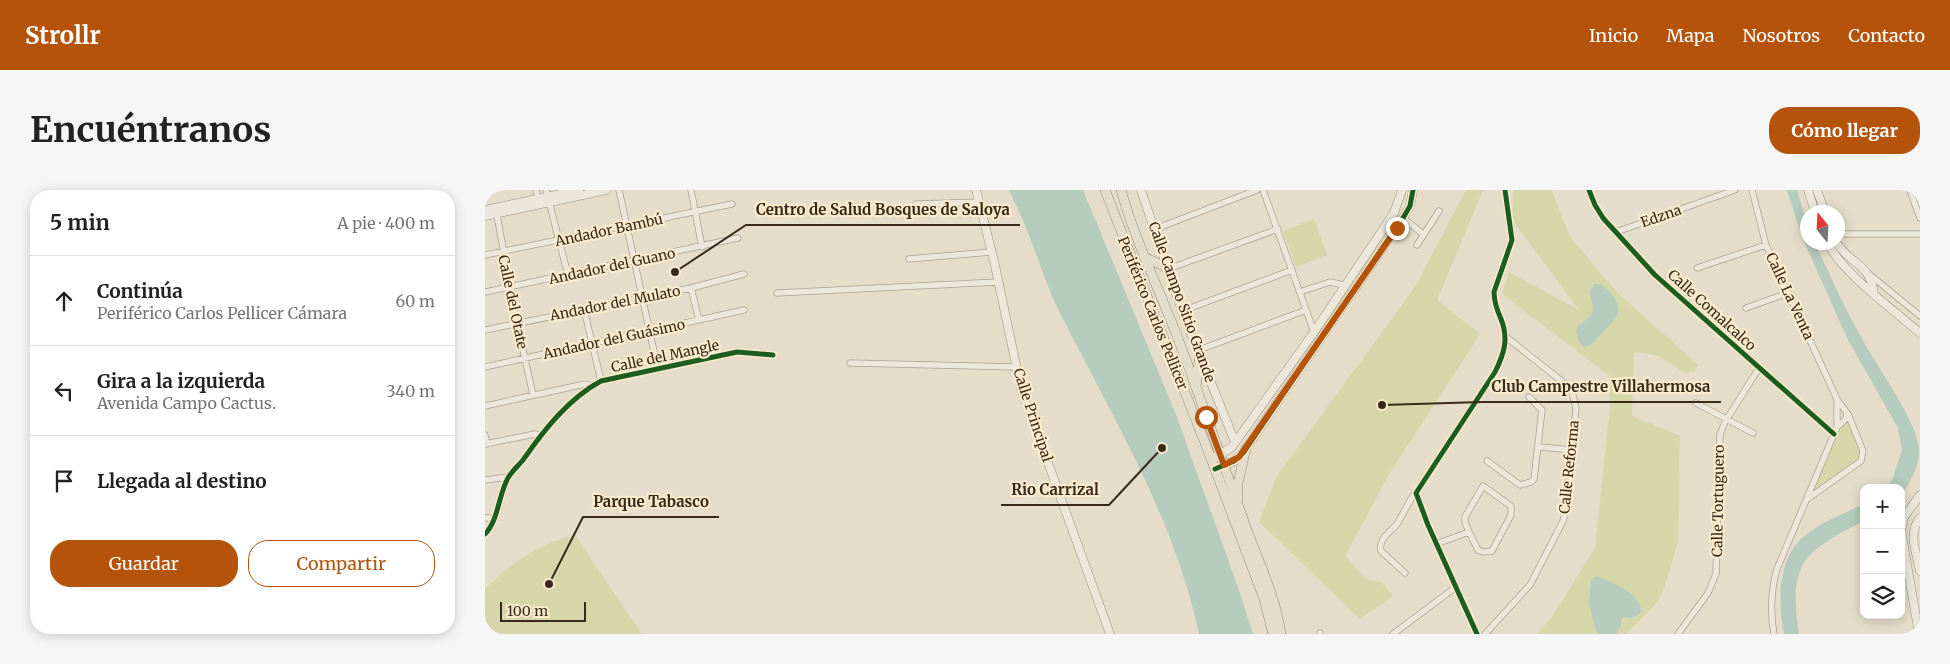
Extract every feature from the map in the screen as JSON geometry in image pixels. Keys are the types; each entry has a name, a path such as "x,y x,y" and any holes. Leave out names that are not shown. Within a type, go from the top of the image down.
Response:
{"main road":[{"name":"Periférico Carlos Pellicer","path":"1105,190 1216,457 1264,599 1273,634"},
{"path":"1121,190 1144,257 1178,338 1196,389 1216,457"},
{"path":"1144,257 1168,269"},
{"path":"1196,389 1199,352"},
{"path":"1238,506 1238,483 1246,448"},
{"path":"1219,467 1238,506 1272,595 1281,634"}],"street":[{"path":"536,190 539,202"},
{"path":"485,216 496,211 539,202 548,197 579,190"},
{"path":"548,197 606,190"},
{"path":"619,190 658,370"},
{"path":"691,190 702,247"},
{"name":"Calle Principal","path":"976,190 1021,388 1110,634"},
{"name":"Calle Campo Sitio Grande","path":"1141,190 1182,311 1235,442"},
{"path":"1155,229 1257,190"},
{"path":"1263,190 1314,332"},
{"path":"1216,457 1230,450 1314,332 1394,212 1402,190"},
{"path":"1219,467 1239,457 1246,448 1403,218 1410,206 1413,190"},
{"path":"1405,573 1381,551 1380,546 1387,532 1396,525 1409,502 1495,372 1504,354 1505,336 1494,301 1494,292 1512,240 1505,190"},
{"name":"Calle Comalcalco","path":"1589,190 1599,212 1655,275 1834,434"},
{"name":"Edzna","path":"1616,232 1735,190"},
{"name":"Calle La Venta","path":"1752,190 1766,245 1837,399 1847,413 1863,451 1861,461 1806,500"},
{"path":"1808,190 1813,205"},
{"path":"1817,190 1822,205"},
{"path":"1910,190 1920,218"},
{"path":"548,197 568,276"},
{"path":"916,204 979,202"},
{"name":"Andador Bambú","path":"485,255 732,204"},
{"path":"485,210 496,211"},
{"name":"Calle del Otate","path":"496,211 533,395"},
{"path":"1417,245 1439,211"},
{"path":"1403,218 1423,234"},
{"path":"1168,269 1278,229"},
{"path":"1845,234 1920,234"},
{"name":"Andador del Guano","path":"485,292 568,276 738,238"},
{"path":"1697,268 1766,245"},
{"path":"1833,250 1844,265 1874,294 1920,333"},
{"path":"1843,250 1919,314"},
{"path":"909,259 991,252"},
{"path":"1182,311 1292,270"},
{"path":"1867,272 1874,294"},
{"name":"Andador del Mulato","path":"485,330 691,288 744,274"},
{"path":"777,293 998,282"},
{"path":"1300,292 1330,282 1344,285"},
{"path":"691,288 699,320"},
{"path":"1746,308 1787,293"},
{"path":"584,309 601,381"},
{"name":"Andador del Guásimo","path":"485,367 744,310"},
{"path":"1199,352 1306,310"},
{"name":"Calle Reforma","path":"1485,634 1531,585 1559,530 1569,500 1576,408 1571,392 1559,378 1505,336"},
{"name":"Calle del Mangle","path":"485,406 585,384 592,386 601,381 737,352 773,355"},
{"path":"850,363 1017,366"},
{"name":"Calle Tortuguero","path":"1679,634 1708,593 1715,574 1721,431 1759,368"},
{"path":"485,534 508,478 540,435 561,413 592,386"},
{"path":"1487,461 1518,484 1522,485 1534,479 1542,410 1529,397"},
{"name":"Calle La Venta","path":"1774,634 1772,617 1774,580 1837,427 1837,399"},
{"path":"1696,403 1753,433"},
{"name":"Calle La Venta","path":"1837,427 1846,419 1847,413"},
{"path":"485,435 486,444 535,434 540,435"},
{"path":"1539,447 1573,450"},
{"path":"485,480 508,478"},
{"path":"1483,486 1511,506 1511,515 1492,551 1477,550 1469,532 1465,517 1483,486"},
{"path":"1417,490 1417,496 1477,634"},
{"path":"1919,634 1916,596 1901,526 1904,517 1920,495"},
{"path":"485,518 493,518"},
{"path":"1920,518 1914,527 1913,535 1920,572"},
{"path":"1437,544 1469,532"},
{"path":"1393,634 1456,587"}],"green space":[{"path":"1466,190 1483,190 1437,300 1480,334 1388,476 1345,556 1366,579 1381,582 1393,596 1360,619 1259,522 1277,476 1415,287"},
{"path":"1513,190 1552,190 1569,235 1596,268 1618,293 1698,365 1694,371 1685,373 1659,356 1634,352 1632,416 1680,436 1678,543 1662,594 1653,607 1626,634 1537,634 1552,617 1595,548 1610,407 1610,376 1502,294 1509,272 1579,310 1513,221"},
{"path":"1314,219 1327,255 1296,267 1283,231"},
{"path":"1850,419 1863,456 1806,500 1837,427"},
{"path":"575,535 642,634 485,634 485,588 508,568 527,555 549,543"}],"shaded area":[{"path":"1009,190 1083,190 1175,412 1253,634 1199,634 1174,548 1157,507 1139,467 1054,300"},
{"path":"1787,190 1797,190 1801,205 1800,231"},
{"path":"1808,250 1818,250 1848,312 1903,408 1917,437 1918,462 1911,480 1905,489 1905,484 1889,484 1902,450 1898,428 1848,340"},
{"path":"1594,284 1601,284 1612,295 1617,303 1618,313 1616,318 1591,345 1585,347 1579,340 1577,328 1593,311 1590,291"},
{"path":"1860,506 1860,523 1814,551 1805,562 1799,575 1796,590 1799,634 1784,634 1780,597 1781,583 1788,558 1802,538 1832,519"},
{"path":"1596,576 1630,593 1642,611 1634,617 1623,617 1621,626 1616,634 1598,634 1596,631 1589,604 1591,581"}],"cycle path":[{"path":"1215,469 1234,461 1243,453 1403,218 1410,206 1413,190"},
{"path":"1477,634 1428,525 1416,493 1495,372 1503,353 1505,333 1496,306 1494,292 1512,240 1505,190"},
{"path":"1589,190 1603,218 1655,275 1834,434"},
{"path":"485,534 496,515 505,484 510,475 567,406 589,388 601,381 737,352 773,355"}],"place":[{"name":"Centro de Salud Bosques de Saloya","path":"675,272"},
{"name":"Club Campestre Villahermosa","path":"1382,405"},
{"name":"Rio Carrizal","path":"1162,448"},
{"name":"Parque Tabasco","path":"549,584"}],"route":[{"path":"1206,417 1224,465 1234,461 1243,453 1397,228"}]}
